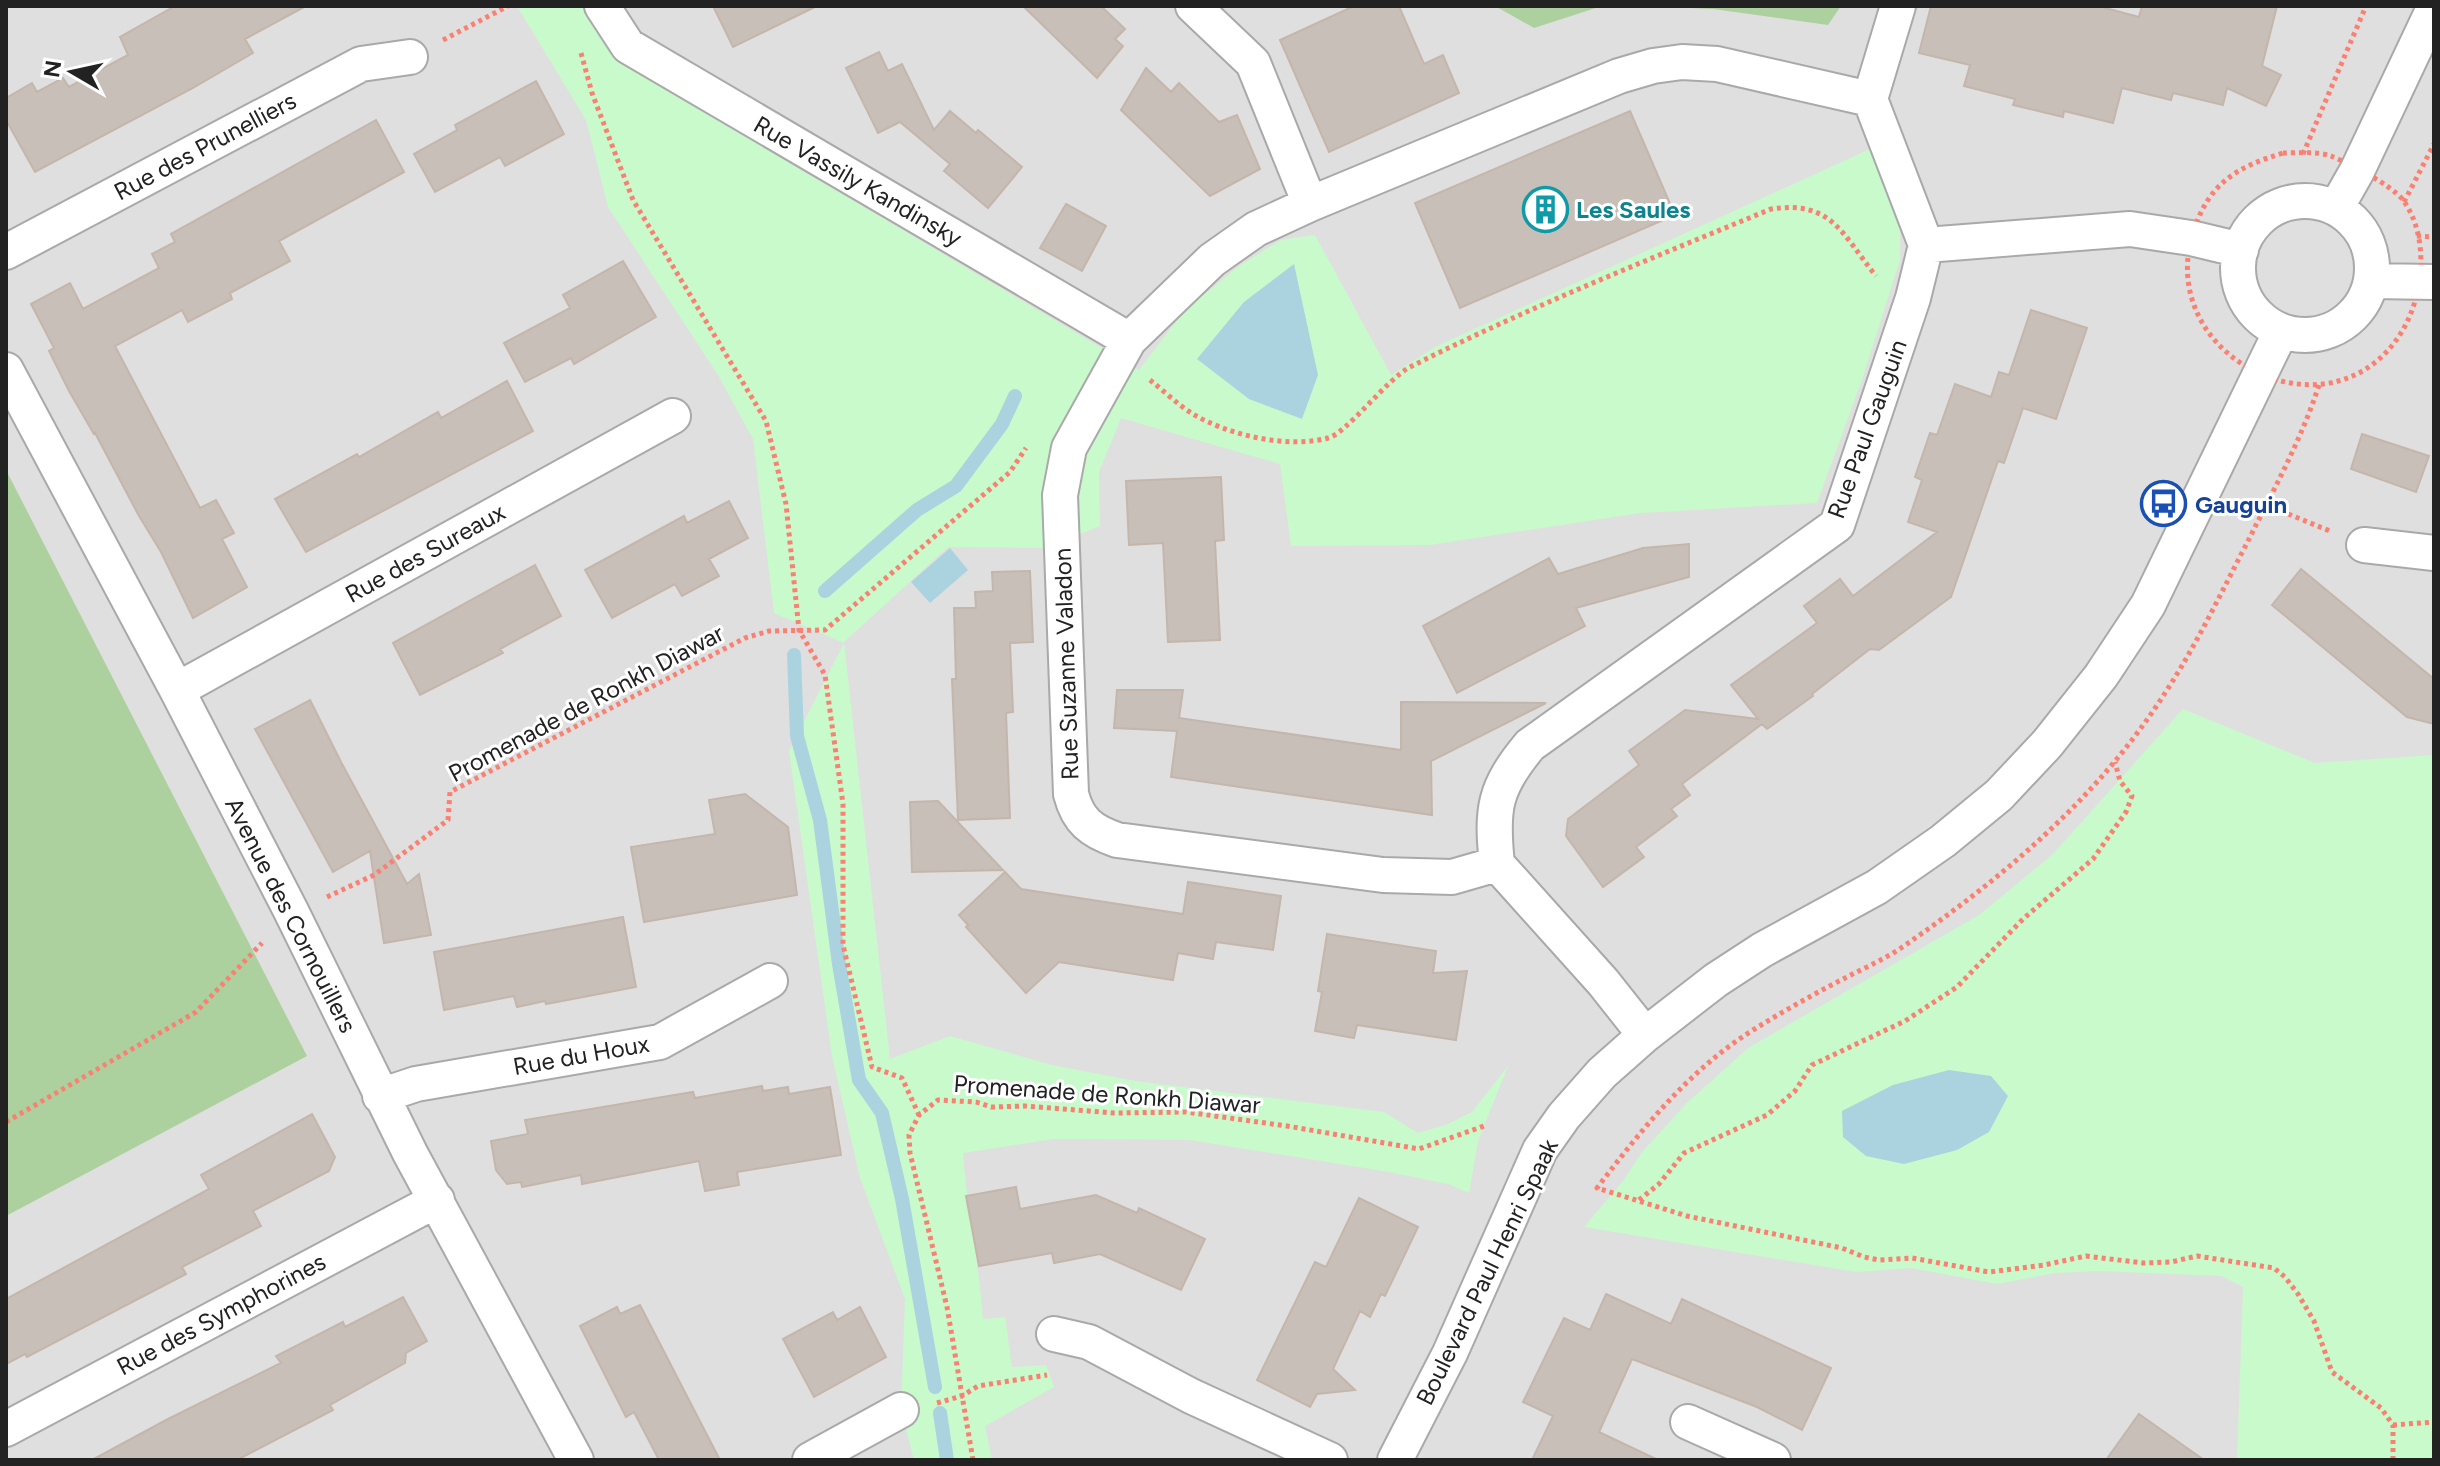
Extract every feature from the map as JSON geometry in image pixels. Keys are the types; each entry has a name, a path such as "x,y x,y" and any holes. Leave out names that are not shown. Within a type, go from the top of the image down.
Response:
{"street":[{"name":"Rue Vassily Kandinsky","path":"602,6 628,46 1124,350"},
{"path":"1193,6 1253,63 1310,204"},
{"path":"1898,6 1870,99 1926,245 2130,229 2191,238 2241,250"},
{"path":"2336,208 2357,171 2434,8"},
{"name":"Rue des Prunelliers","path":"6,252 361,64 410,57"},
{"name":"Rue Suzanne Valadon","path":"1497,864 1452,877 1383,875 1117,840 1098,834 1086,825 1076,812 1071,794 1060,495 1069,448 1124,350 1212,260 1256,229 1310,204 1619,76 1653,66 1682,62 1717,64 1870,99"},
{"path":"2306,200 2336,208 2353,220 2366,237 2372,258 2372,281 2361,307 2338,327 2311,335 2281,331 2262,319 2247,302 2239,280 2238,263 2246,235 2255,223 2276,207 2306,200"},
{"name":"Rue Paul Gauguin","path":"1497,864 1494,833 1496,801 1508,771 1530,745 1837,525 1913,298 1926,245"},
{"path":"2372,281 2427,282"},
{"name":"Boulevard Paul Henri Spaak","path":"1395,1460 1450,1353 1540,1150 1564,1116 1602,1073 1716,980 1762,950 1877,887 1943,841 1999,795 2047,744 2101,676 2148,605 2281,331"},
{"name":"Avenue des Cornouillers","path":"6,370 291,911 380,1096 576,1460"},
{"name":"Rue des Sureaux","path":"177,690 673,416"},
{"path":"2364,545 2434,553"},
{"path":"1497,864 1603,982 1645,1035"},
{"name":"Rue du Houx","path":"380,1096 416,1084 660,1042 770,981"},
{"name":"Rue des Symphorines","path":"6,1429 437,1200"},
{"path":"1054,1334 1089,1342 1191,1396 1330,1460"},
{"path":"810,1460 901,1410"},
{"path":"1688,1422 1773,1460"}],"path":[{"path":"410,57 508,6"},
{"path":"2303,154 2364,7"},
{"path":"581,49 592,93 633,200 766,421 786,504 799,630 825,675 843,804 843,945 872,1067 902,1078 919,1115 909,1135 910,1153 947,1307 973,1460"},
{"path":"2404,202 2434,144"},
{"path":"2283,153 2329,155 2357,171 2392,189 2404,202 2417,236 2427,282 2398,337 2384,354 2355,373 2319,385 2294,385 2262,374 2225,352 2200,323 2188,285 2186,262 2191,238 2204,205 2239,169 2283,153"},
{"path":"1124,350 1150,380 1194,415 1245,435 1297,441 1331,438 1406,369 1771,209 1796,205 1825,213 1880,282 1913,298"},
{"path":"2417,236 2434,237"},
{"name":"Promenade de Ronkh Diawar","path":"291,911 374,875 423,840 448,820 450,792 745,638 769,631 825,630 1010,472 1031,440"},
{"path":"2266,505 2364,545"},
{"path":"1639,1201 1659,1184 1684,1153 1767,1115 1795,1091 1812,1065 1905,1021 1957,987 2023,919 2093,859 2126,812 2132,796 2120,781 2115,761"},
{"path":"6,1122 196,1012 291,911"},
{"name":"Promenade de Ronkh Diawar","path":"919,1115 938,1100 976,1102 991,1107 1025,1106 1114,1113 1186,1112 1419,1149 1484,1126"},
{"path":"1597,1188 1687,1216 1842,1248 1864,1257 1879,1260 1921,1259 1972,1271 2004,1272 2086,1256 2143,1263 2171,1262 2197,1256 2274,1268 2298,1294 2314,1321 2332,1372 2381,1408 2393,1425 2393,1460"},
{"path":"901,1410 915,1410 962,1396 978,1386 1062,1372 1089,1342"},
{"path":"2393,1425 2434,1422"}],"shaded area":[{"path":"6,6 2434,6 2434,1460 6,1460"}],"green space":[{"path":"517,6 593,6 622,64 1139,370 1184,311 1239,266 1281,240 1315,235 1391,375 1435,347 1870,149 1900,231 1900,260 1862,380 1817,503 1640,513 1430,545 1291,546 1280,464 1121,418 1099,472 1100,526 1046,548 948,547 844,642 890,1059 950,1036 1052,1065 1135,1081 1384,1112 1418,1133 1448,1124 1472,1112 1508,1066 1478,1141 1469,1193 1448,1184 1389,1172 1190,1140 1054,1139 963,1153 983,1319 1005,1317 1012,1367 1046,1365 1054,1387 985,1426 992,1460 914,1460 901,1410 905,1299 860,1178 832,1056 789,751 844,643 774,613 753,439 718,375 608,207 586,120"},
{"path":"1495,6 1602,6 1534,28"},
{"path":"1640,6 1841,6 1828,25 1713,9"},
{"path":"6,470 307,1056 6,1216"},
{"path":"2183,709 2315,763 2434,755 2434,1460 2237,1460 2243,1287 2222,1276 2100,1271 2055,1273 1997,1284 1911,1268 1856,1272 1584,1227 1623,1181 1642,1152 1687,1103 1748,1048 1979,915 2052,855"}],"water":[{"path":"1294,264 1318,375 1302,419 1249,399 1197,359 1244,302"},
{"path":"950,548 968,570 930,603 911,582"},
{"path":"1949,1070 1991,1076 2008,1096 1989,1132 1957,1150 1904,1164 1866,1156 1843,1137 1842,1111 1893,1085"}],"building":[{"path":"175,6 306,6 245,39 253,53 35,172 6,120 6,98 32,83 37,92 63,78 69,87 128,55 120,37"},
{"path":"713,6 817,6 733,47"},
{"path":"1023,6 1101,6 1125,29 1115,39 1123,46 1097,78"},
{"path":"1354,6 1399,6 1424,64 1443,55 1459,93 1329,152 1280,40"},
{"path":"1931,6 2098,6 2139,17 2142,6 2277,6 2262,66 2281,75 2266,106 2227,88 2223,105 2173,93 2171,100 2122,88 2113,123 2064,111 2063,117 2013,105 2015,99 1964,86 1970,65 1919,53"},
{"path":"879,52 888,71 902,64 934,130 950,111 1022,167 988,208 944,171 950,164 900,122 878,133 846,68"},
{"path":"1146,68 1171,92 1179,83 1219,122 1237,115 1260,169 1210,196 1121,110"},
{"path":"536,81 564,134 505,166 500,157 435,192 414,154 457,130 455,125"},
{"name":"Les Saules","path":"1630,111 1675,215 1460,308 1415,203"},
{"path":"376,120 404,172 279,241 290,261 230,293 232,299 188,322 182,310 115,346 200,508 216,500 234,533 222,539 247,587 193,618 161,552 69,391 49,351 54,348 31,304 70,283 83,309 159,268 152,254 175,242 171,234"},
{"path":"1066,204 1106,226 1082,271 1040,248"},
{"path":"623,261 656,317 574,364 571,358 525,382 504,343 570,308 563,295"},
{"path":"2031,310 2087,328 2056,419 2023,408 2004,463 1998,461 1951,597 1879,650 1870,649 1767,729 1762,724 1682,784 1690,795 1671,809 1677,816 1636,847 1644,857 1603,887 1566,836 1568,819 1639,765 1629,751 1685,710 1758,719 1731,685 1817,623 1804,606 1840,579 1853,596 1937,532 1908,522 1922,480 1915,477 1930,433 1937,435 1955,384 1991,397 1999,372 2009,375"},
{"path":"507,381 533,431 306,552 275,499 357,454 359,457 438,412 441,418"},
{"path":"2362,434 2429,456 2416,492 2351,469"},
{"path":"1221,477 1224,540 1215,541 1220,640 1168,642 1163,543 1129,545 1126,481"},
{"path":"729,501 748,538 709,559 719,576 682,596 675,584 612,618 585,570 684,516 687,523"},
{"path":"1689,544 1689,577 1576,608 1585,626 1457,693 1423,626 1549,558 1558,574 1643,548"},
{"path":"535,565 561,616 500,649 503,653 420,695 393,643"},
{"path":"2301,569 2434,679 2434,724 2407,717 2272,605"},
{"path":"1030,571 1033,642 1010,643 1013,712 1006,713 1010,818 958,820 952,679 956,679 954,608 976,608 975,592 993,591 992,572"},
{"path":"1117,690 1183,690 1179,718 1401,750 1401,702 1546,703 1431,761 1432,815 1171,777 1177,731 1114,728"},
{"path":"310,700 407,884 419,874 431,935 384,943 370,851 333,872 255,729"},
{"path":"745,794 788,827 797,895 644,922 631,847 715,834 709,800"},
{"path":"938,801 1003,870 912,872 910,802"},
{"path":"1005,872 1021,889 1183,914 1188,882 1281,896 1273,950 1216,942 1213,959 1178,953 1173,980 1059,962 1026,993 966,927 968,925 959,915"},
{"path":"623,917 636,987 546,1004 545,1001 517,1007 514,996 444,1010 434,952"},
{"path":"1327,934 1436,951 1433,973 1467,971 1456,1040 1357,1025 1354,1038 1315,1031"},
{"path":"762,1086 763,1091 788,1087 789,1094 830,1087 841,1155 737,1172 739,1185 705,1191 699,1161 582,1184 581,1175 522,1187 521,1182 507,1184 496,1170 491,1141 528,1134 525,1120 693,1092 695,1098"},
{"path":"312,1114 335,1157 329,1171 253,1211 261,1226 182,1267 186,1274 27,1357 25,1354 6,1364 6,1299 209,1189 201,1175"},
{"path":"1016,1187 1020,1209 1096,1195 1137,1213 1139,1208 1205,1239 1181,1290 1100,1254 1054,1263 1052,1253 979,1266 966,1196"},
{"path":"1359,1198 1418,1227 1385,1296 1381,1294 1370,1317 1360,1311 1333,1369 1355,1390 1317,1394 1310,1407 1257,1380 1315,1262 1326,1267"},
{"path":"1606,1294 1671,1324 1682,1299 1831,1368 1802,1430 1757,1407 1632,1359 1599,1432 1658,1460 1532,1460 1553,1416 1523,1402 1564,1318 1590,1330"},
{"path":"403,1297 427,1341 406,1353 405,1363 330,1405 333,1410 237,1460 92,1460 281,1363 276,1356 343,1322 345,1327"},
{"path":"640,1305 720,1460 659,1460 634,1412 626,1417 580,1326 617,1307 620,1314"},
{"path":"860,1307 886,1357 814,1397 783,1339 833,1312 837,1320"},
{"path":"2139,1414 2204,1460 2106,1460"}],"waterway":[{"path":"825,591 917,510 956,486 1002,424 1015,396"},
{"path":"794,655 797,736 820,820 839,964 859,1080 882,1113 902,1199 935,1387"},
{"path":"940,1413 947,1460"}],"place":[{"name":"Les Saules","path":"1545,209"},
{"name":"Gauguin","path":"2164,504"}]}
